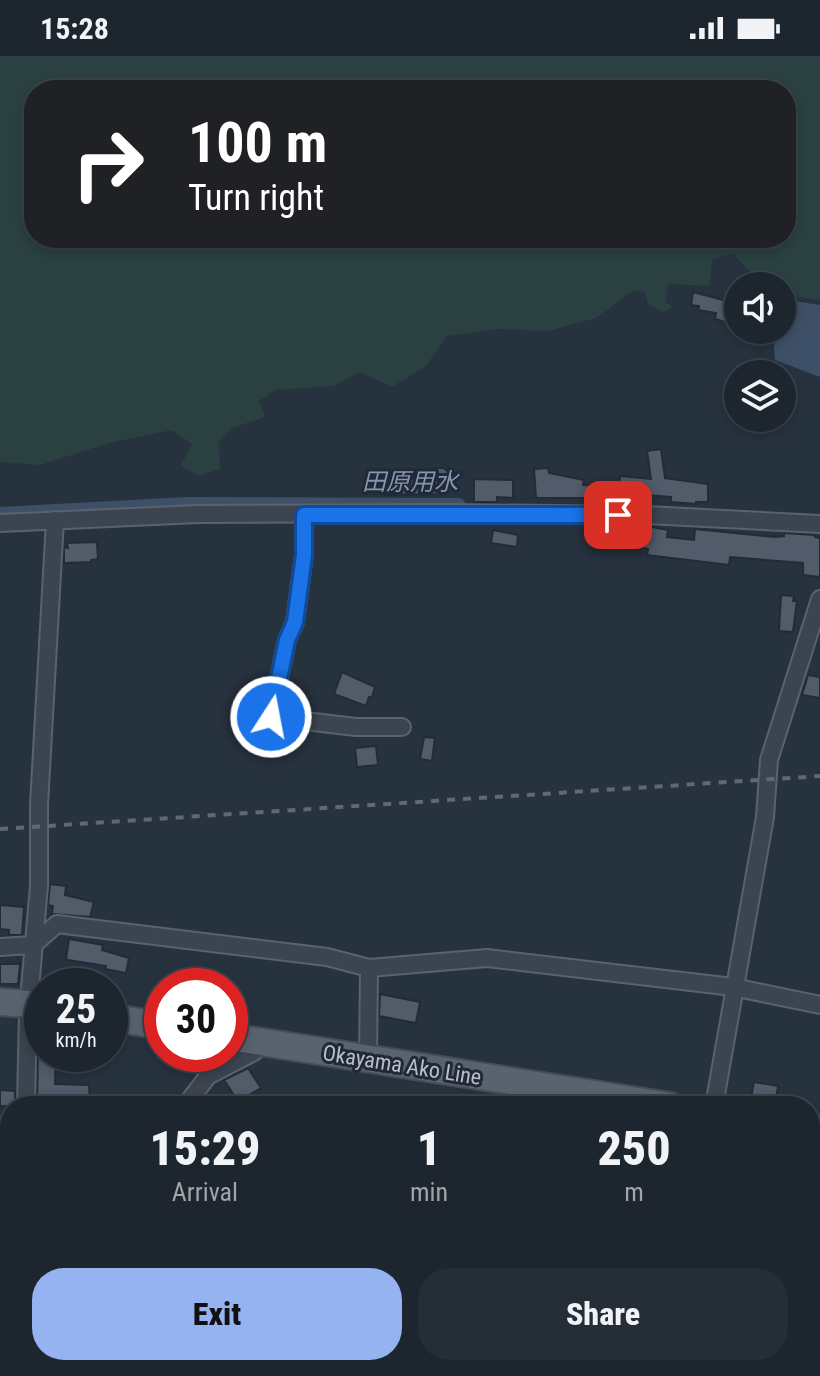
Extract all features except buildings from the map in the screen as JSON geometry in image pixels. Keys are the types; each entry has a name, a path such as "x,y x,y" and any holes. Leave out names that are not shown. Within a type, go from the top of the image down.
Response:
{"main road":[{"path":"0,1002 24,1003"},
{"name":"Okayama Ako Line","path":"248,1040 604,1096"}],"street":[{"path":"0,523 198,514 445,513 647,515 820,524"},
{"path":"304,515 304,555 295,622 287,640 271,717 356,727 402,727"},
{"path":"34,968 39,805 55,520"},
{"path":"716,1096 765,817 769,760 820,599"},
{"path":"0,947 33,945 57,924 327,957 369,968 487,958 733,987 820,1005"},
{"path":"368,1060 369,968"},
{"path":"193,1096 208,1076 254,1052 261,1042"},
{"path":"27,1096 29,1072"}],"green space":[{"path":"0,56 820,56 820,300 796,296 796,272 750,272 733,254 712,259 710,286 669,284 665,301 673,308 662,312 648,304 645,292 634,290 596,318 548,331 499,329 447,336 426,366 392,387 360,372 334,386 275,390 259,401 265,417 232,428 219,442 220,469 198,476 181,465 192,444 172,430 109,443 40,465 0,462"}],"water":[{"path":"796,301 820,305 820,377 796,368 796,360 775,360 774,344 796,344"}],"waterway":[{"name":"田原用水","path":"0,515 188,505 458,506"}],"railway":[{"path":"0,829 820,776"}],"route":[{"path":"271,717 287,640 295,622 304,555 304,515 618,515"}]}
